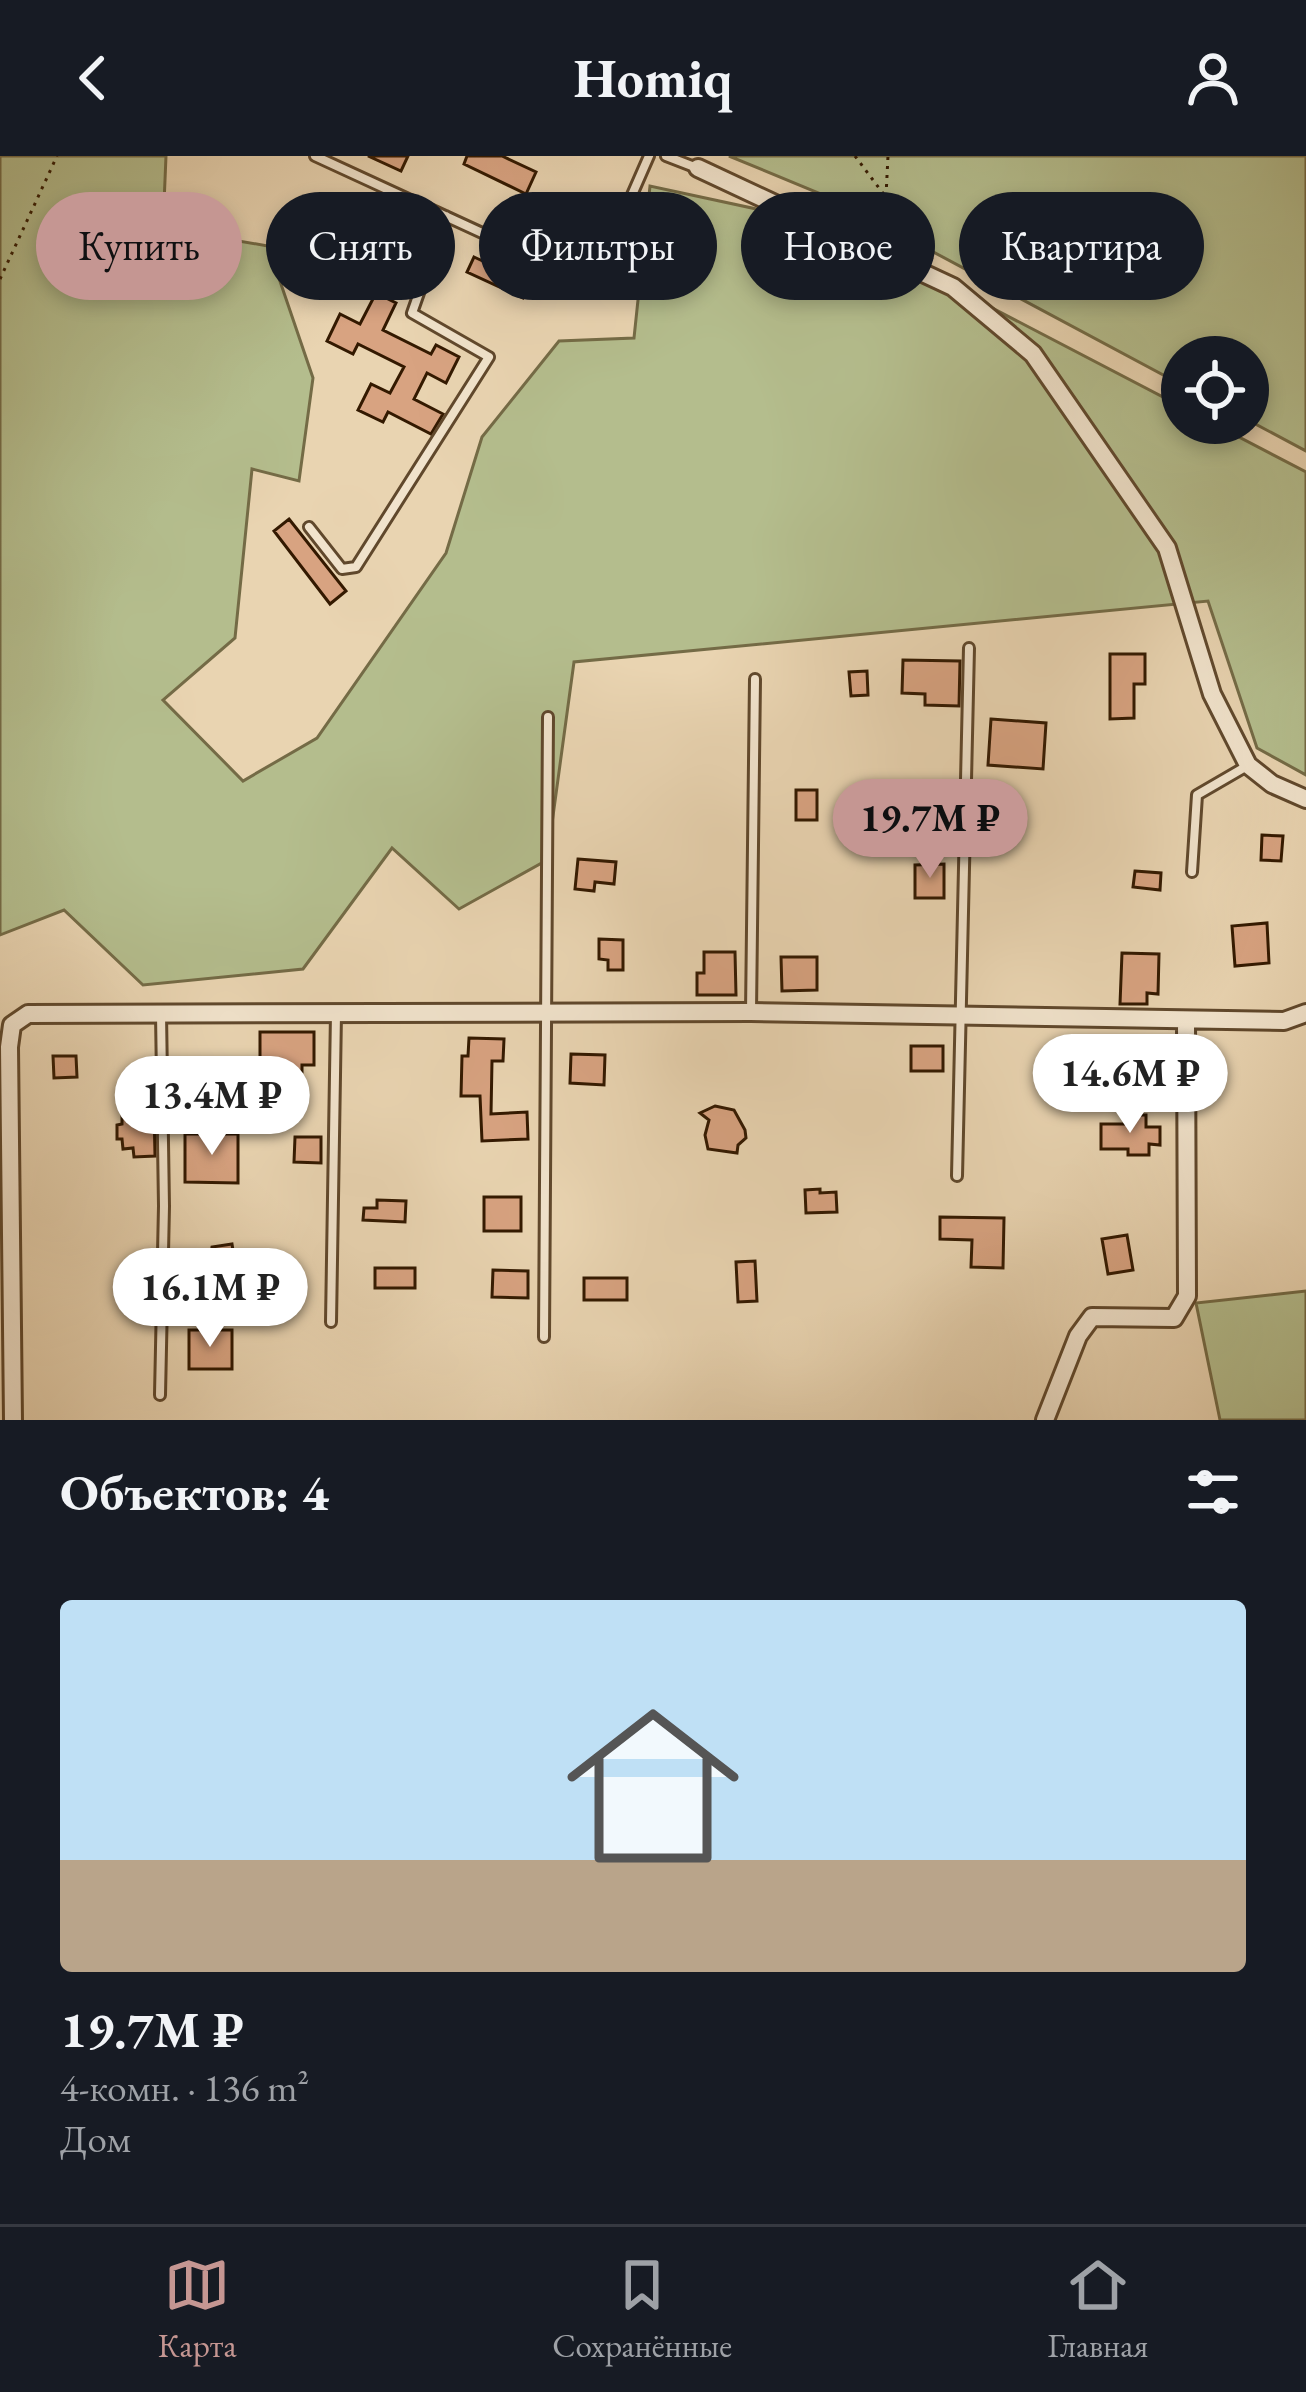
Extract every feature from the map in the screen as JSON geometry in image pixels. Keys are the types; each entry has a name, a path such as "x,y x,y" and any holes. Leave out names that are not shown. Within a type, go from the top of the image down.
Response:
{"street":[{"path":"698,168 953,287 1034,354 1167,548 1212,694 1248,765 1272,784 1306,799"},
{"path":"13,1420 4,1054 12,1025 28,1014 751,1012 1284,1021 1306,1012"},
{"path":"1045,1420 1078,1336 1093,1317 1174,1318 1187,1297 1186,1021"}],"lane":[{"path":"315,156 394,192"},
{"path":"455,220 593,284 649,156"},
{"path":"666,156 698,168"},
{"path":"309,527 342,569 356,567 489,358 412,314 417,300"},
{"path":"957,1176 969,648"},
{"path":"751,1012 755,679"},
{"path":"544,1337 548,717"},
{"path":"1192,872 1197,795 1248,765"},
{"path":"160,1395 161,1012"},
{"path":"331,1322 336,1013"}],"path":[{"path":"0,279 56,156"},
{"path":"855,156 882,192"},
{"path":"886,192 888,156"},
{"path":"935,263 953,287"}],"green space":[{"path":"0,156 166,156 164,192 36,192 36,300 242,300 242,242 266,246 266,300 286,300 313,378 299,481 252,469 235,638 163,700 243,781 317,738 446,553 482,437 559,341 634,338 638,300 717,300 717,200 741,206 741,300 935,300 935,278 959,291 959,300 977,300 1161,396 1161,444 1252,444 1306,472 1306,775 1257,748 1208,601 574,662 547,860 459,909 392,848 303,969 143,985 64,910 0,935"},
{"path":"729,156 1306,156 1306,451 1269,431 1269,336 1161,336 1161,374 1023,300 1204,300 1204,192 959,192 959,266 935,253 935,192 816,192"},
{"path":"1306,1291 1306,1420 1220,1420 1196,1303"}],"building":[{"path":"368,156 408,156 401,171"},
{"path":"467,156 502,156 536,172 527,192 522,192 464,164"},
{"path":"474,257 479,259 479,278 467,272"},
{"path":"372,300 390,300 396,303 383,330 431,354 436,345 459,357 446,383 427,373 414,399 443,414 431,434 388,412 383,422 358,410 371,384 390,393 404,367 358,344 353,354 327,341 340,314 360,324"},
{"path":"289,519 346,591 330,604 274,531"},
{"path":"1110,654 1145,654 1145,684 1134,684 1134,718 1110,719"},
{"path":"903,660 960,661 959,706 925,705 925,694 902,693"},
{"path":"867,671 868,695 851,696 849,672"},
{"path":"991,719 1046,723 1043,769 988,765"},
{"path":"796,790 817,790 817,820 796,820"},
{"path":"907,793 942,793 942,824 907,825"},
{"path":"1262,835 1283,836 1281,861 1261,860"},
{"path":"578,859 616,862 614,884 595,882 594,891 575,889"},
{"path":"944,864 944,898 915,898 915,865"},
{"path":"1135,871 1161,873 1160,890 1133,887"},
{"path":"1267,923 1269,963 1235,966 1232,926"},
{"path":"599,939 623,940 623,970 608,970 608,960 599,959"},
{"path":"704,952 735,952 736,995 697,995"},
{"path":"1122,953 1159,954 1158,994 1147,993 1147,1004 1120,1004"},
{"path":"781,957 817,957 817,990 782,991"},
{"path":"260,1032 314,1032 314,1065 302,1065 302,1072 279,1072 279,1064 260,1064"},
{"path":"469,1038 504,1039 503,1061 492,1061 491,1114 527,1112 528,1139 482,1141 480,1096 461,1096 462,1056 468,1056"},
{"path":"911,1046 943,1046 943,1071 911,1071"},
{"path":"571,1054 605,1055 604,1085 570,1083"},
{"path":"53,1056 76,1056 77,1077 54,1078"},
{"path":"216,1068 233,1068 233,1086 217,1086"},
{"path":"149,1102 150,1111 154,1110 155,1156 134,1157 133,1148 123,1149 122,1139 117,1139 117,1125 122,1124 122,1115 134,1114 134,1103"},
{"path":"715,1106 734,1110 745,1130 737,1153 708,1149 709,1120 700,1113"},
{"path":"1127,1115 1146,1115 1146,1127 1160,1127 1160,1145 1149,1144 1149,1155 1101,1149 1101,1124 1127,1124"},
{"path":"185,1134 238,1134 238,1183 185,1182"},
{"path":"295,1137 321,1137 321,1163 294,1162"},
{"path":"820,1189 820,1193 836,1192 837,1212 806,1213 805,1190"},
{"path":"484,1197 521,1197 521,1231 484,1231"},
{"path":"377,1200 406,1201 405,1222 363,1220 364,1208 377,1208"},
{"path":"940,1217 1004,1218 1003,1268 971,1267 972,1240 940,1239"},
{"path":"1127,1235 1133,1270 1108,1274 1102,1239"},
{"path":"232,1244 236,1270 209,1274 212,1247"},
{"path":"755,1261 757,1301 738,1302 736,1262"},
{"path":"375,1268 415,1268 415,1288 375,1288"},
{"path":"493,1270 528,1271 528,1298 492,1297"},
{"path":"584,1278 627,1278 627,1300 584,1300"},
{"path":"189,1330 232,1330 232,1369 189,1369"}]}
